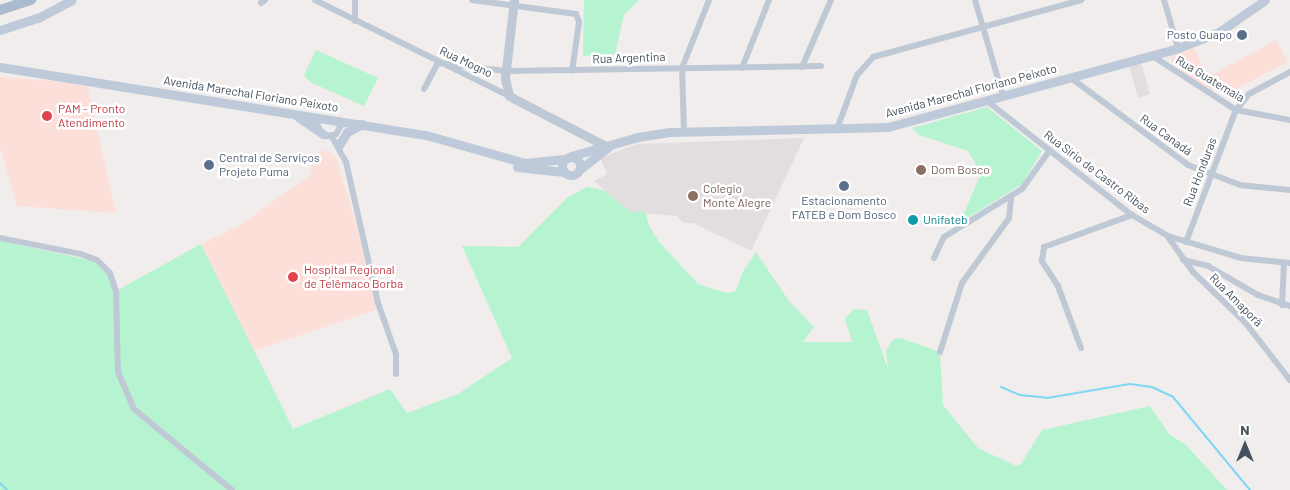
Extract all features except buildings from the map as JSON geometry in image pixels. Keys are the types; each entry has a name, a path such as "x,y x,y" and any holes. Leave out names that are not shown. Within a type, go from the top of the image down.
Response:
{"main road":[{"path":"0,10 31,0"},
{"path":"0,30 38,18 72,0"},
{"name":"Avenida Marechal Floriano Peixoto","path":"0,68 426,135 494,156 531,163 570,157 638,137 684,131 888,127 1178,48 1219,32 1265,0"},
{"path":"295,114 328,135"},
{"path":"339,146 347,132 362,124"},
{"name":"Avenida Marechal Floriano Peixoto","path":"494,156 520,168 564,172 573,175 608,147"},
{"path":"570,157 592,161"},
{"path":"570,157 580,162 579,170"},
{"path":"564,172 570,157"}],"street":[{"name":"Rua Mogno","path":"315,0 608,147"},
{"path":"355,0 355,21"},
{"path":"472,0 514,3 573,13 579,22 572,71"},
{"path":"684,131 682,68 709,0"},
{"path":"742,68 769,0"},
{"path":"802,67 831,0"},
{"path":"975,0 1003,96"},
{"path":"837,129 857,75 866,60 1081,0"},
{"path":"1164,0 1178,48"},
{"path":"509,96 506,71 514,3"},
{"name":"Rua Guatemala","path":"1151,56 1236,110 1290,120"},
{"path":"424,89 438,63"},
{"name":"Rua Argentina","path":"438,63 506,71 821,66"},
{"path":"1236,110 1248,94 1290,72"},
{"name":"Rua Canadá","path":"1071,78 1170,154 1211,176 1240,185 1290,190"},
{"name":"Rua Sírio de Castro Ribas","path":"987,101 1132,214 1168,236 1241,258 1287,263"},
{"name":"Rua Honduras","path":"1186,242 1236,110"},
{"path":"315,118 339,146 346,162 378,302 396,354 396,374"},
{"path":"328,135 343,122"},
{"path":"934,258 944,237 1011,198 1030,180 1050,150"},
{"path":"940,352 962,284 1009,218 1011,198"},
{"path":"1081,348 1058,286 1041,254 1044,247 1059,240 1099,229 1132,214"},
{"name":"Rua Amaporã","path":"1168,236 1183,260 1244,321 1290,380"},
{"path":"0,238 81,254 97,260 110,272 116,292 118,372 134,409 232,490"},
{"path":"1183,260 1208,266 1282,305 1290,306"},
{"path":"1282,305 1287,263"}],"shaded area":[{"path":"1276,40 1288,62 1225,95 1199,84 1173,66 1171,55 1194,48 1208,77"},
{"path":"1141,62 1150,94 1138,98 1129,66"},
{"name":"PAM - Pronto Atendimento","path":"0,77 87,84 116,213 17,206 0,147"},
{"name":"Colegio Monte Alegre","path":"804,138 751,251 693,223 684,223 677,216 629,212 594,181 607,174 600,158 637,144"},
{"name":"Hospital Regional de Telêmaco Borba","path":"325,150 336,157 361,240 376,310 253,351 201,244 238,226 311,175 312,156"}],"green space":[{"path":"584,0 639,0 624,15 615,54 583,56"},
{"path":"316,50 378,78 364,106 310,82 304,75"},
{"path":"987,107 1042,151 1022,184 960,223 981,173 968,151 919,135 912,128"},
{"path":"587,187 603,190 631,212 646,212 648,224 659,242 698,284 726,293 736,291 742,273 756,252 789,301 814,327 803,342 852,342 845,319 854,309 867,310 888,369 886,351 893,339 900,338 940,352 943,405 978,448 1016,466 1021,464 1042,430 1150,406 1169,434 1186,445 1227,490 0,490 0,241 94,261 109,274 114,292 201,244 293,429 390,389 407,413 458,394 512,358 462,246 518,247 568,197"}],"waterway":[{"path":"1001,387 1020,395 1047,398 1130,384 1152,387 1173,397 1250,490"},
{"path":"0,483 7,490"}],"place":[{"name":"Posto Guapo","path":"1242,35"},
{"name":"PAM - Pronto Atendimento","path":"47,116"},
{"name":"Central de Serviços Projeto Puma","path":"209,165"},
{"name":"Dom Bosco","path":"921,170"},
{"name":"Estacionamento FATEB e Dom Bosco","path":"844,186"},
{"name":"Colegio Monte Alegre","path":"693,196"},
{"name":"Unifateb","path":"913,220"},
{"name":"Hospital Regional de Telêmaco Borba","path":"293,277"}]}
